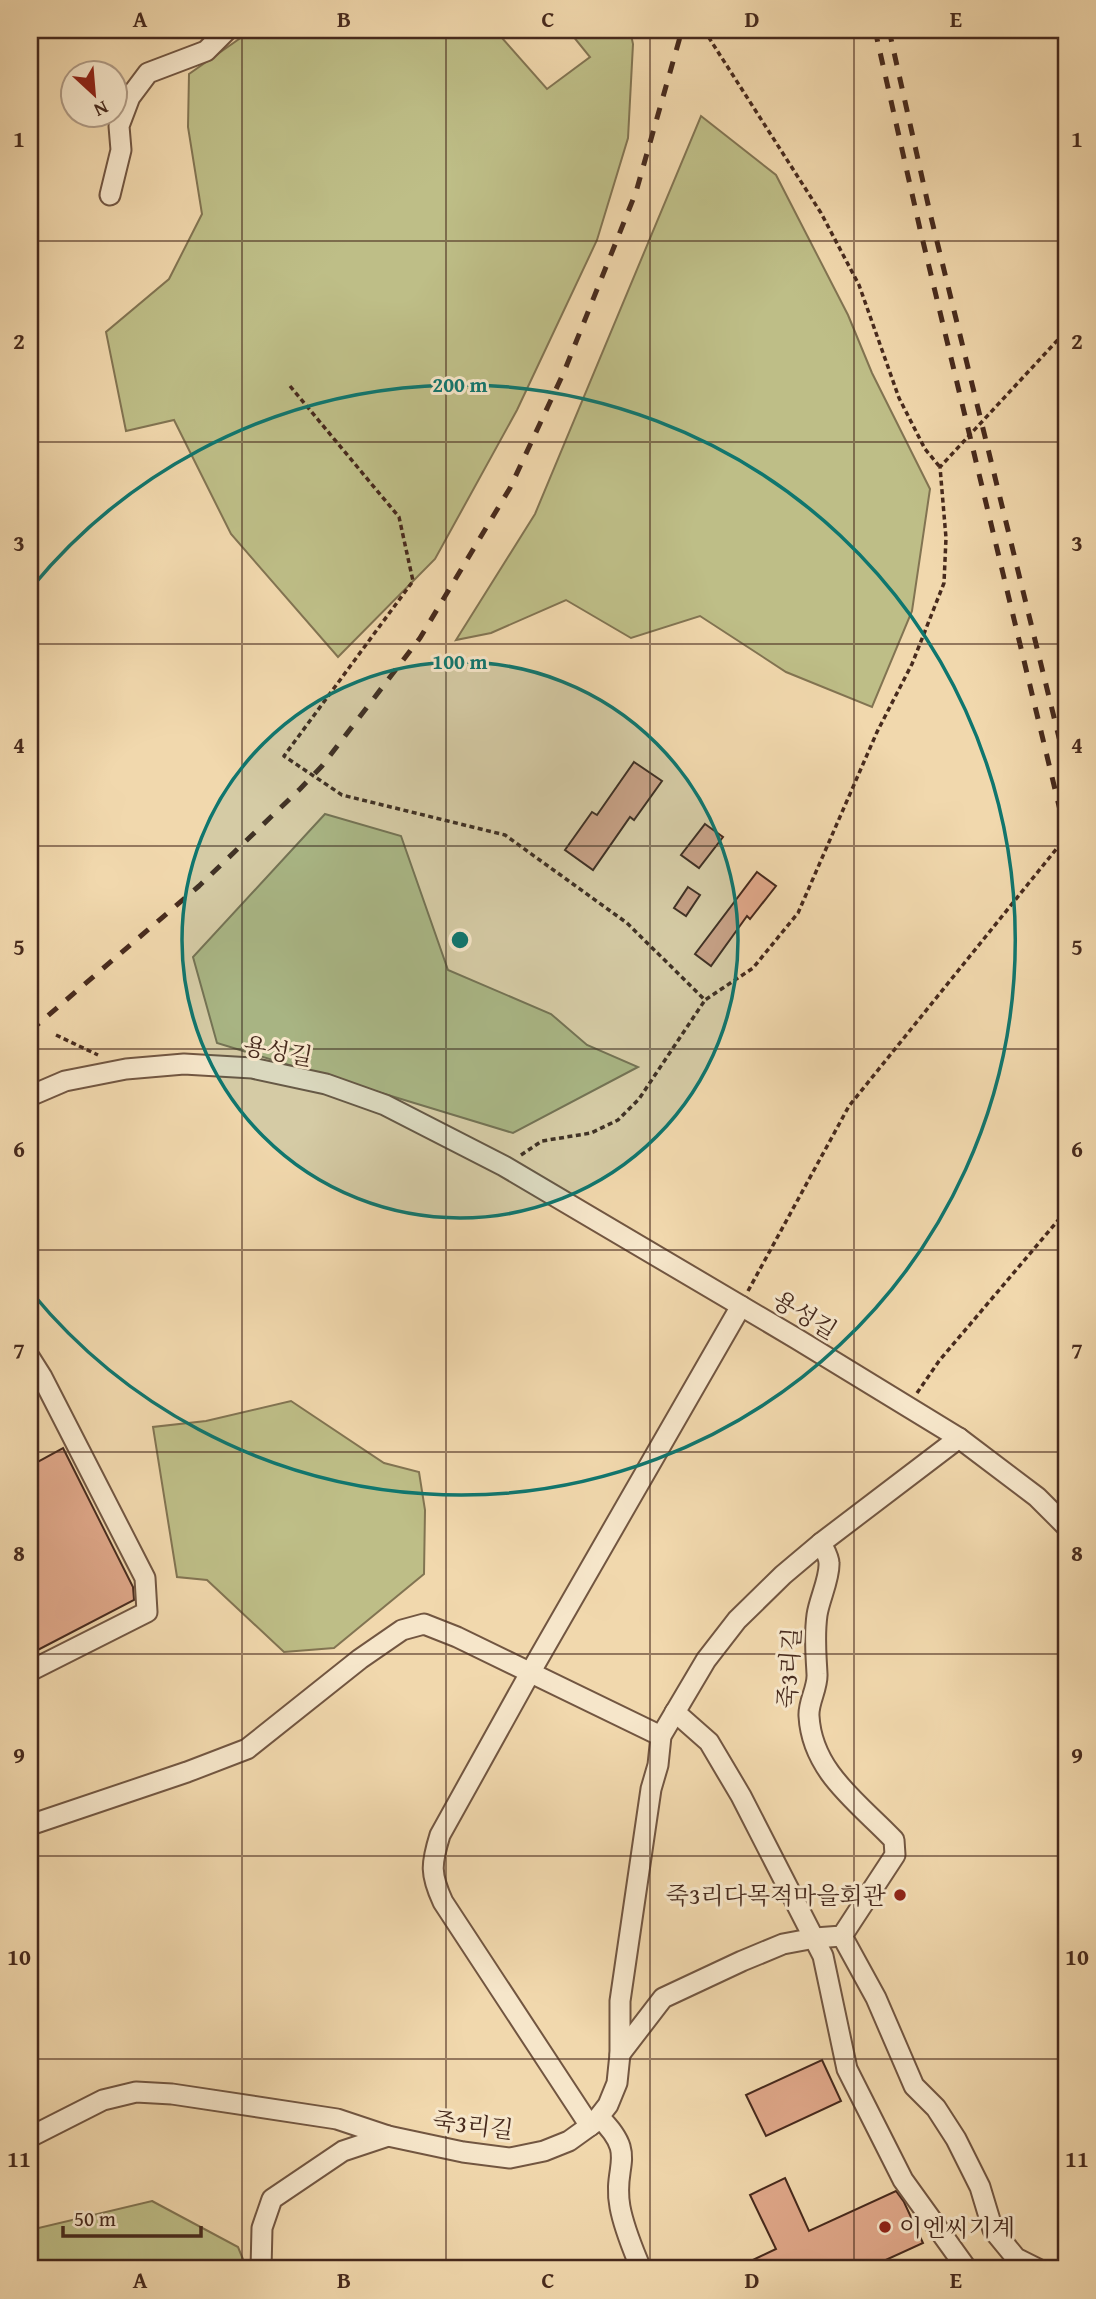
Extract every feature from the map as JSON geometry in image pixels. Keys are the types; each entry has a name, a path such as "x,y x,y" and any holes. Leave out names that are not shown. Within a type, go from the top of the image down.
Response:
{"street":[{"path":"110,195 121,150 119,126 130,97 148,73 206,51 228,30"},
{"name":"용성길","path":"30,1096 65,1081 126,1069 184,1064 252,1068 326,1084 385,1105 504,1166 908,1406 959,1438 1038,1497 1064,1525"},
{"path":"641,2269 620,2207 617,2187 623,2156 621,2147 611,2128 594,2122 443,1902 432,1877 432,1858 440,1835 530,1673 741,1306"},
{"path":"30,1358 36,1380 145,1578 147,1612 30,1671"},
{"name":"죽3리길","path":"30,2137 103,2100 136,2092 172,2094 337,2119 388,2136 463,2152 510,2158 544,2151 569,2141 594,2122 608,2105 617,2083 620,2001 651,1789 658,1765 660,1736 706,1660 737,1620 783,1575 959,1438"},
{"name":"죽3리길","path":"620,2054 663,1998 783,1944 842,1936 895,1855 894,1840 837,1785 824,1765 813,1738 808,1713 818,1676 814,1657 815,1634 819,1602 829,1563 821,1544"},
{"path":"30,1825 247,1749 402,1630 424,1624 660,1736"},
{"path":"674,1712 709,1742 741,1796 822,1955 847,2070 904,2180 966,2267"},
{"path":"842,1936 876,1998 914,2086 936,2108 956,2140 980,2187 993,2230 1016,2258 1038,2269"},
{"path":"261,2269 262,2228 272,2199 343,2151 388,2136"}],"path":[{"path":"504,1166 542,1141 591,1133 618,1120 639,1099 705,1000 753,968 798,913 877,732 912,664 944,583 946,538 940,467 925,449 899,398 859,285 821,213 704,30"},
{"path":"940,467 1066,331"},
{"path":"290,386 399,517 412,580 284,756 342,795 505,835 627,923 705,1000"},
{"path":"741,1306 849,1106 1066,837"},
{"path":"57,1035 126,1069"},
{"path":"908,1406 939,1361 1066,1211"}],"green space":[{"path":"252,30 495,30 547,89 590,57 568,30 630,30 633,44 628,138 597,240 517,410 435,559 338,657 231,534 174,420 126,431 106,332 169,279 202,214 188,127 189,74"},
{"path":"701,116 776,175 848,315 872,373 930,489 912,611 872,707 786,672 700,616 631,638 566,600 491,633 456,640 535,514"},
{"path":"325,814 401,836 448,970 551,1014 587,1045 638,1067 513,1133 217,1043 193,957"},
{"path":"291,1401 384,1463 419,1472 425,1510 424,1574 334,1648 284,1652 207,1580 177,1577 153,1427 206,1421"},
{"path":"152,2201 238,2247 247,2269 30,2269 30,2230"}],"building":[{"path":"634,762 662,781 634,820 630,817 593,870 565,850 592,812 597,815"},
{"path":"705,824 723,837 699,868 681,855"},
{"path":"757,872 776,886 750,919 747,916 711,966 695,954"},
{"path":"688,887 700,895 686,916 674,908"},
{"path":"63,1448 133,1587 134,1600 30,1654 30,1466"},
{"path":"822,2060 841,2101 766,2136 746,2095"},
{"path":"785,2178 809,2231 896,2191 923,2243 866,2269 734,2269 776,2249 750,2195"}],"railway":[{"path":"30,1031 199,886 300,789 322,766 420,638 510,488 564,372 636,192 682,30"},
{"path":"875,30 920,229 1066,835"},
{"path":"889,30 930,213 1066,766"}],"place":[{"name":"죽3리다목적마을회관","path":"900,1895"},
{"name":"이엔씨기계","path":"885,2227"}]}
